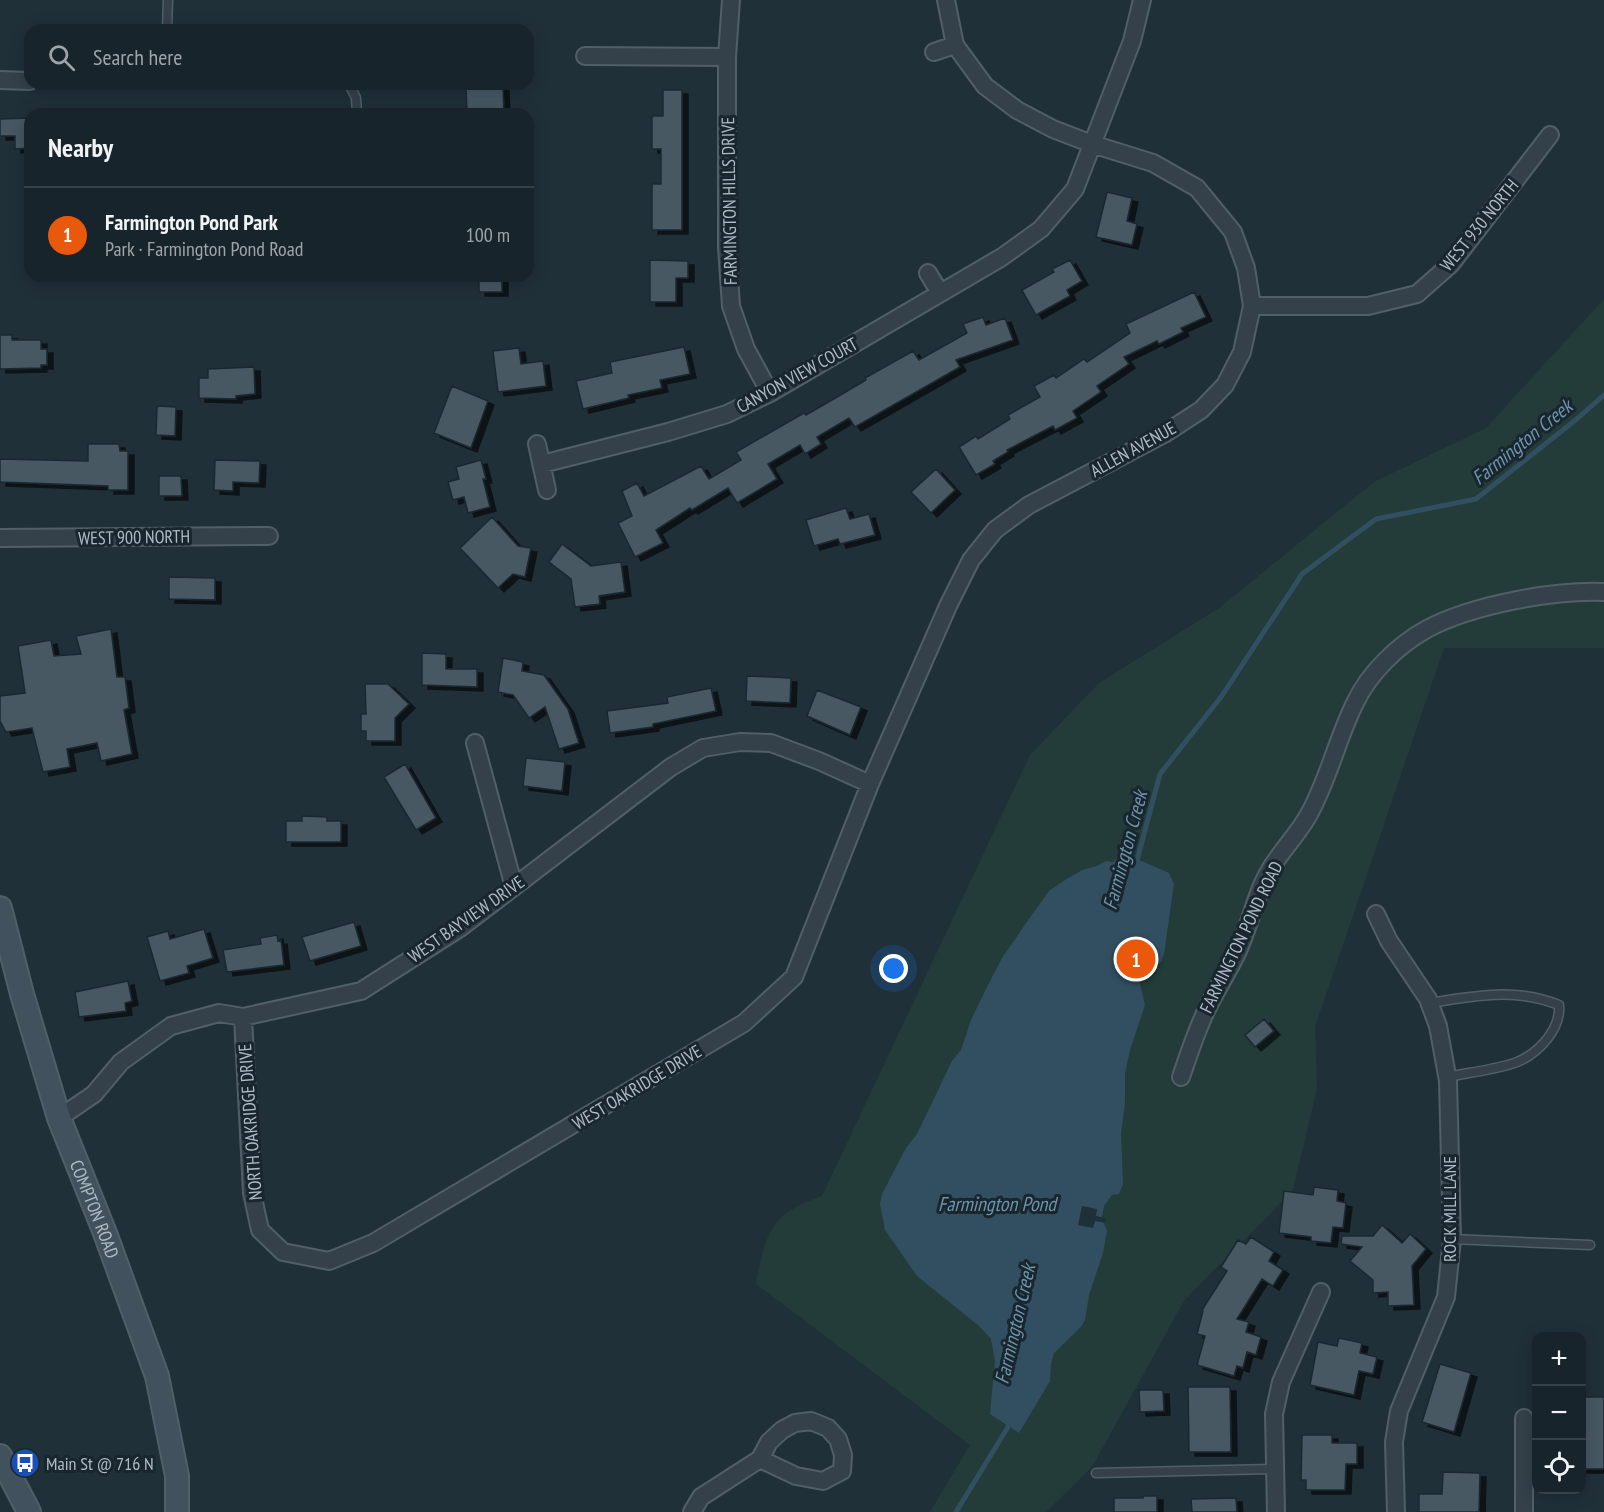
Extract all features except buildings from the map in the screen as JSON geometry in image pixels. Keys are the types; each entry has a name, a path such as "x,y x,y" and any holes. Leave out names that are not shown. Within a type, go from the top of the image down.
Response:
{"street":[{"name":"FARMINGTON HILLS DRIVE","path":"731,0 727,57 727,247 731,306 746,349 770,393"},
{"path":"934,52 955,45 946,0"},
{"name":"CANYON VIEW COURT","path":"542,464 668,432 727,414 770,393 1002,257 1041,229 1075,189 1132,41 1142,0"},
{"name":"ALLEN AVENUE","path":"870,784 948,606 971,560 995,530 1029,505 1164,434 1201,410 1225,385 1242,352 1252,306 1246,268 1233,232 1197,188 1153,163 1053,129 1017,110 985,86 955,45"},
{"path":"585,56 727,57"},
{"path":"0,80 24,81"},
{"name":"WEST 930 NORTH","path":"1252,306 1368,306 1417,294 1451,264 1550,135"},
{"path":"928,273 940,293"},
{"path":"537,444 547,490"},
{"name":"WEST 900 NORTH","path":"0,538 268,536"},
{"name":"FARMINGTON POND ROAD","path":"1181,1077 1196,1032 1237,953 1270,869 1298,833 1309,814 1355,702 1373,674 1400,647 1427,629 1461,615 1526,599 1576,591 1604,592"},
{"name":"WEST BAYVIEW DRIVE","path":"59,1118 94,1094 121,1062 171,1026 219,1013 243,1017 361,991 460,928 671,767 703,748 740,742 771,743 870,784"},
{"path":"475,743 514,887"},
{"name":"WEST OAKRIDGE DRIVE","path":"283,1252 328,1261 374,1243 744,1023 794,977 870,784"},
{"name":"COMPTON ROAD","path":"0,908 22,994 59,1118 105,1233 157,1376 177,1476 177,1512"},
{"name":"ROCK MILL LANE","path":"1376,914 1389,941 1429,1003 1438,1026 1447,1077 1452,1239 1446,1297 1399,1411 1394,1442 1396,1512"},
{"name":"NORTH OAKRIDGE DRIVE","path":"243,1017 252,1193 260,1230 283,1252"},
{"path":"1276,1512 1274,1414 1281,1382 1321,1292"},
{"path":"1524,1418 1524,1512"},
{"path":"692,1512 701,1497 760,1459 769,1442 782,1430 795,1423 812,1421 828,1428 838,1439 843,1455 842,1471 823,1482 796,1476 760,1459"},
{"path":"0,1456 30,1512"}],"lane":[{"path":"167,24 168,0"},
{"path":"352,90 356,98 357,108"},
{"path":"1429,1003 1490,993 1526,995 1559,1005 1560,1017 1554,1030 1537,1048 1517,1062 1447,1077"},
{"path":"1452,1239 1590,1245"},
{"path":"1096,1473 1276,1468"}],"green space":[{"path":"1604,299 1604,648 1444,648 1315,1027 1317,1088 1293,1190 1184,1301 1092,1467 1046,1512 930,1512 970,1445 756,1284 763,1251 773,1227 791,1210 822,1196 1030,755 1099,683 1219,608 1374,482 1486,428"}],"water":[{"name":"Farmington Pond","path":"1130,856 1169,873 1174,884 1164,954 1161,962 1143,974 1139,980 1145,1005 1130,1050 1125,1074 1125,1102 1121,1134 1123,1184 1119,1194 1112,1195 1104,1206 1102,1217 1107,1231 1103,1253 1089,1295 1085,1320 1081,1327 1054,1353 1050,1381 1019,1433 990,1414 995,1361 991,1339 979,1326 917,1276 885,1230 880,1204 882,1194 906,1148 917,1134 952,1061 961,1050 971,1020 1002,958 1049,891 1082,870 1106,861 1113,862 1116,859"}],"pier":[{"path":"1082,1206 1097,1209 1096,1216 1106,1218 1105,1223 1095,1221 1093,1228 1078,1225"}],"waterway":[{"name":"Farmington Creek","path":"1136,864 1160,774 1221,697 1302,574 1376,519 1476,499 1604,395"},
{"name":"Farmington Creek","path":"956,1512 1008,1427 1009,1420"}],"place":[{"name":"Farmington Pond Park","path":"1136,959"},
{"name":"Main St @ 716 N","path":"25,1463"}]}
